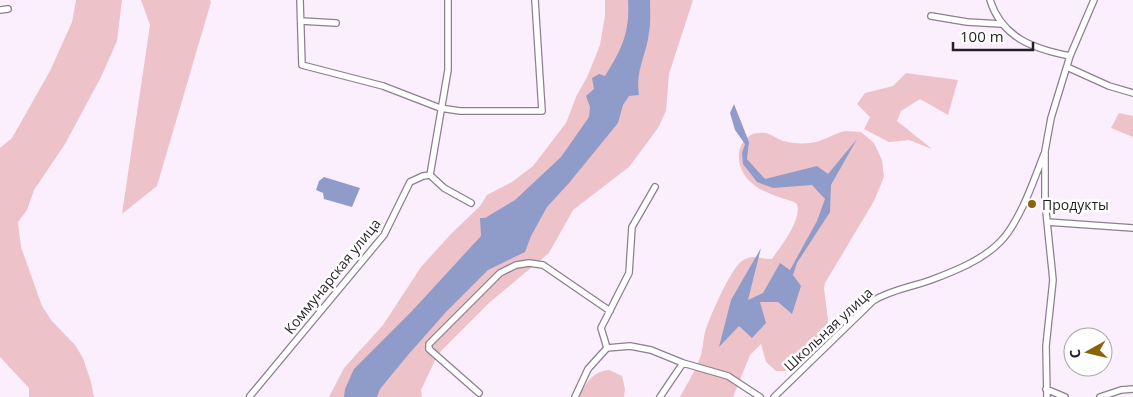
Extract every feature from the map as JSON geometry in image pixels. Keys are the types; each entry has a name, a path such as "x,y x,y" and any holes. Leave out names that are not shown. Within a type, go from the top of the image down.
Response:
{"street":[{"path":"300,0 302,65 383,86 440,108 460,111 542,111 534,0"},
{"path":"448,0 448,70 440,108 430,176 444,188 471,203"},
{"path":"990,0 1001,24 1019,40 1050,52 1070,56"},
{"name":"Школьная улица","path":"1046,397 1046,346 1053,280 1045,202 1045,151 1051,118 1070,56 1094,0"},
{"path":"0,10 8,9"},
{"path":"931,16 967,22 1001,24"},
{"path":"301,21 336,23"},
{"path":"1067,67 1110,86 1133,93"},
{"name":"Школьная улица","path":"774,397 873,301 883,295 923,283 956,270 974,261 1001,242 1009,232 1019,212 1045,151"},
{"name":"Коммунарская улица","path":"250,396 384,235 410,182 423,176 430,176"},
{"path":"607,348 601,328 629,273 632,227 655,187"},
{"path":"1048,222 1133,228"},
{"path":"479,392 428,349 429,344 500,273 516,265 529,263 543,266 610,311"},
{"path":"575,397 588,369 607,348 630,346 651,350 684,363 728,376 760,397"},
{"path":"660,397 684,363"},
{"path":"1046,389 1065,397"},
{"path":"1100,397 1121,390 1133,389"}],"shaded area":[{"path":"76,0 122,0 117,41 101,77 65,144 34,190 27,210 18,222 21,247 42,306 51,320 75,345 83,358 94,397 29,397 29,388 0,357 0,148 12,138 50,71 72,22"},
{"path":"141,0 210,0 211,2 157,186 122,214 150,25"},
{"path":"605,0 693,0 669,74 666,111 658,128 629,167 573,210 549,253 490,302 438,354 421,390 422,397 329,397 344,368 383,325 421,267 480,206 487,195 512,182 533,166 566,123 600,45 605,15"},
{"path":"906,73 958,80 948,115 920,99 901,111 897,121 932,149 909,140 889,142 864,129 870,117 857,104 865,93 893,86"},
{"path":"1119,113 1133,116 1133,137 1111,128"},
{"path":"845,131 861,132 874,143 882,160 884,177 874,201 825,283 828,320 827,329 819,345 809,351 799,367 785,371 776,371 766,362 761,344 750,355 733,397 680,397 699,361 707,325 737,265 750,257 772,259 790,233 796,218 797,204 762,190 748,180 743,173 739,152 747,137 758,133 768,134 786,142 810,143"},
{"path":"609,370 622,376 625,389 624,397 579,397 584,387 594,376"}],"water":[{"path":"628,0 650,0 650,28 640,70 639,95 629,96 623,105 618,123 547,207 531,236 525,252 488,270 446,312 408,355 380,389 377,397 344,397 345,389 354,369 412,311 481,236 480,218 485,218 515,200 561,157 589,117 590,107 586,96 594,89 592,78 599,74 605,76 624,40 628,22"},
{"path":"734,104 749,142 747,159 765,179 817,166 828,174 857,139 831,185 830,212 797,263 793,275 801,286 792,314 778,302 760,302 766,323 752,338 739,326 719,347 731,300 761,248 748,300 763,293 780,263 790,270 817,221 825,199 812,185 773,188 757,182 743,164 742,153 745,144 735,130 730,113"},
{"path":"324,177 360,188 352,207 324,199 323,193 316,190 319,181"}],"place":[{"name":"Продукты","path":"1032,204"}]}
